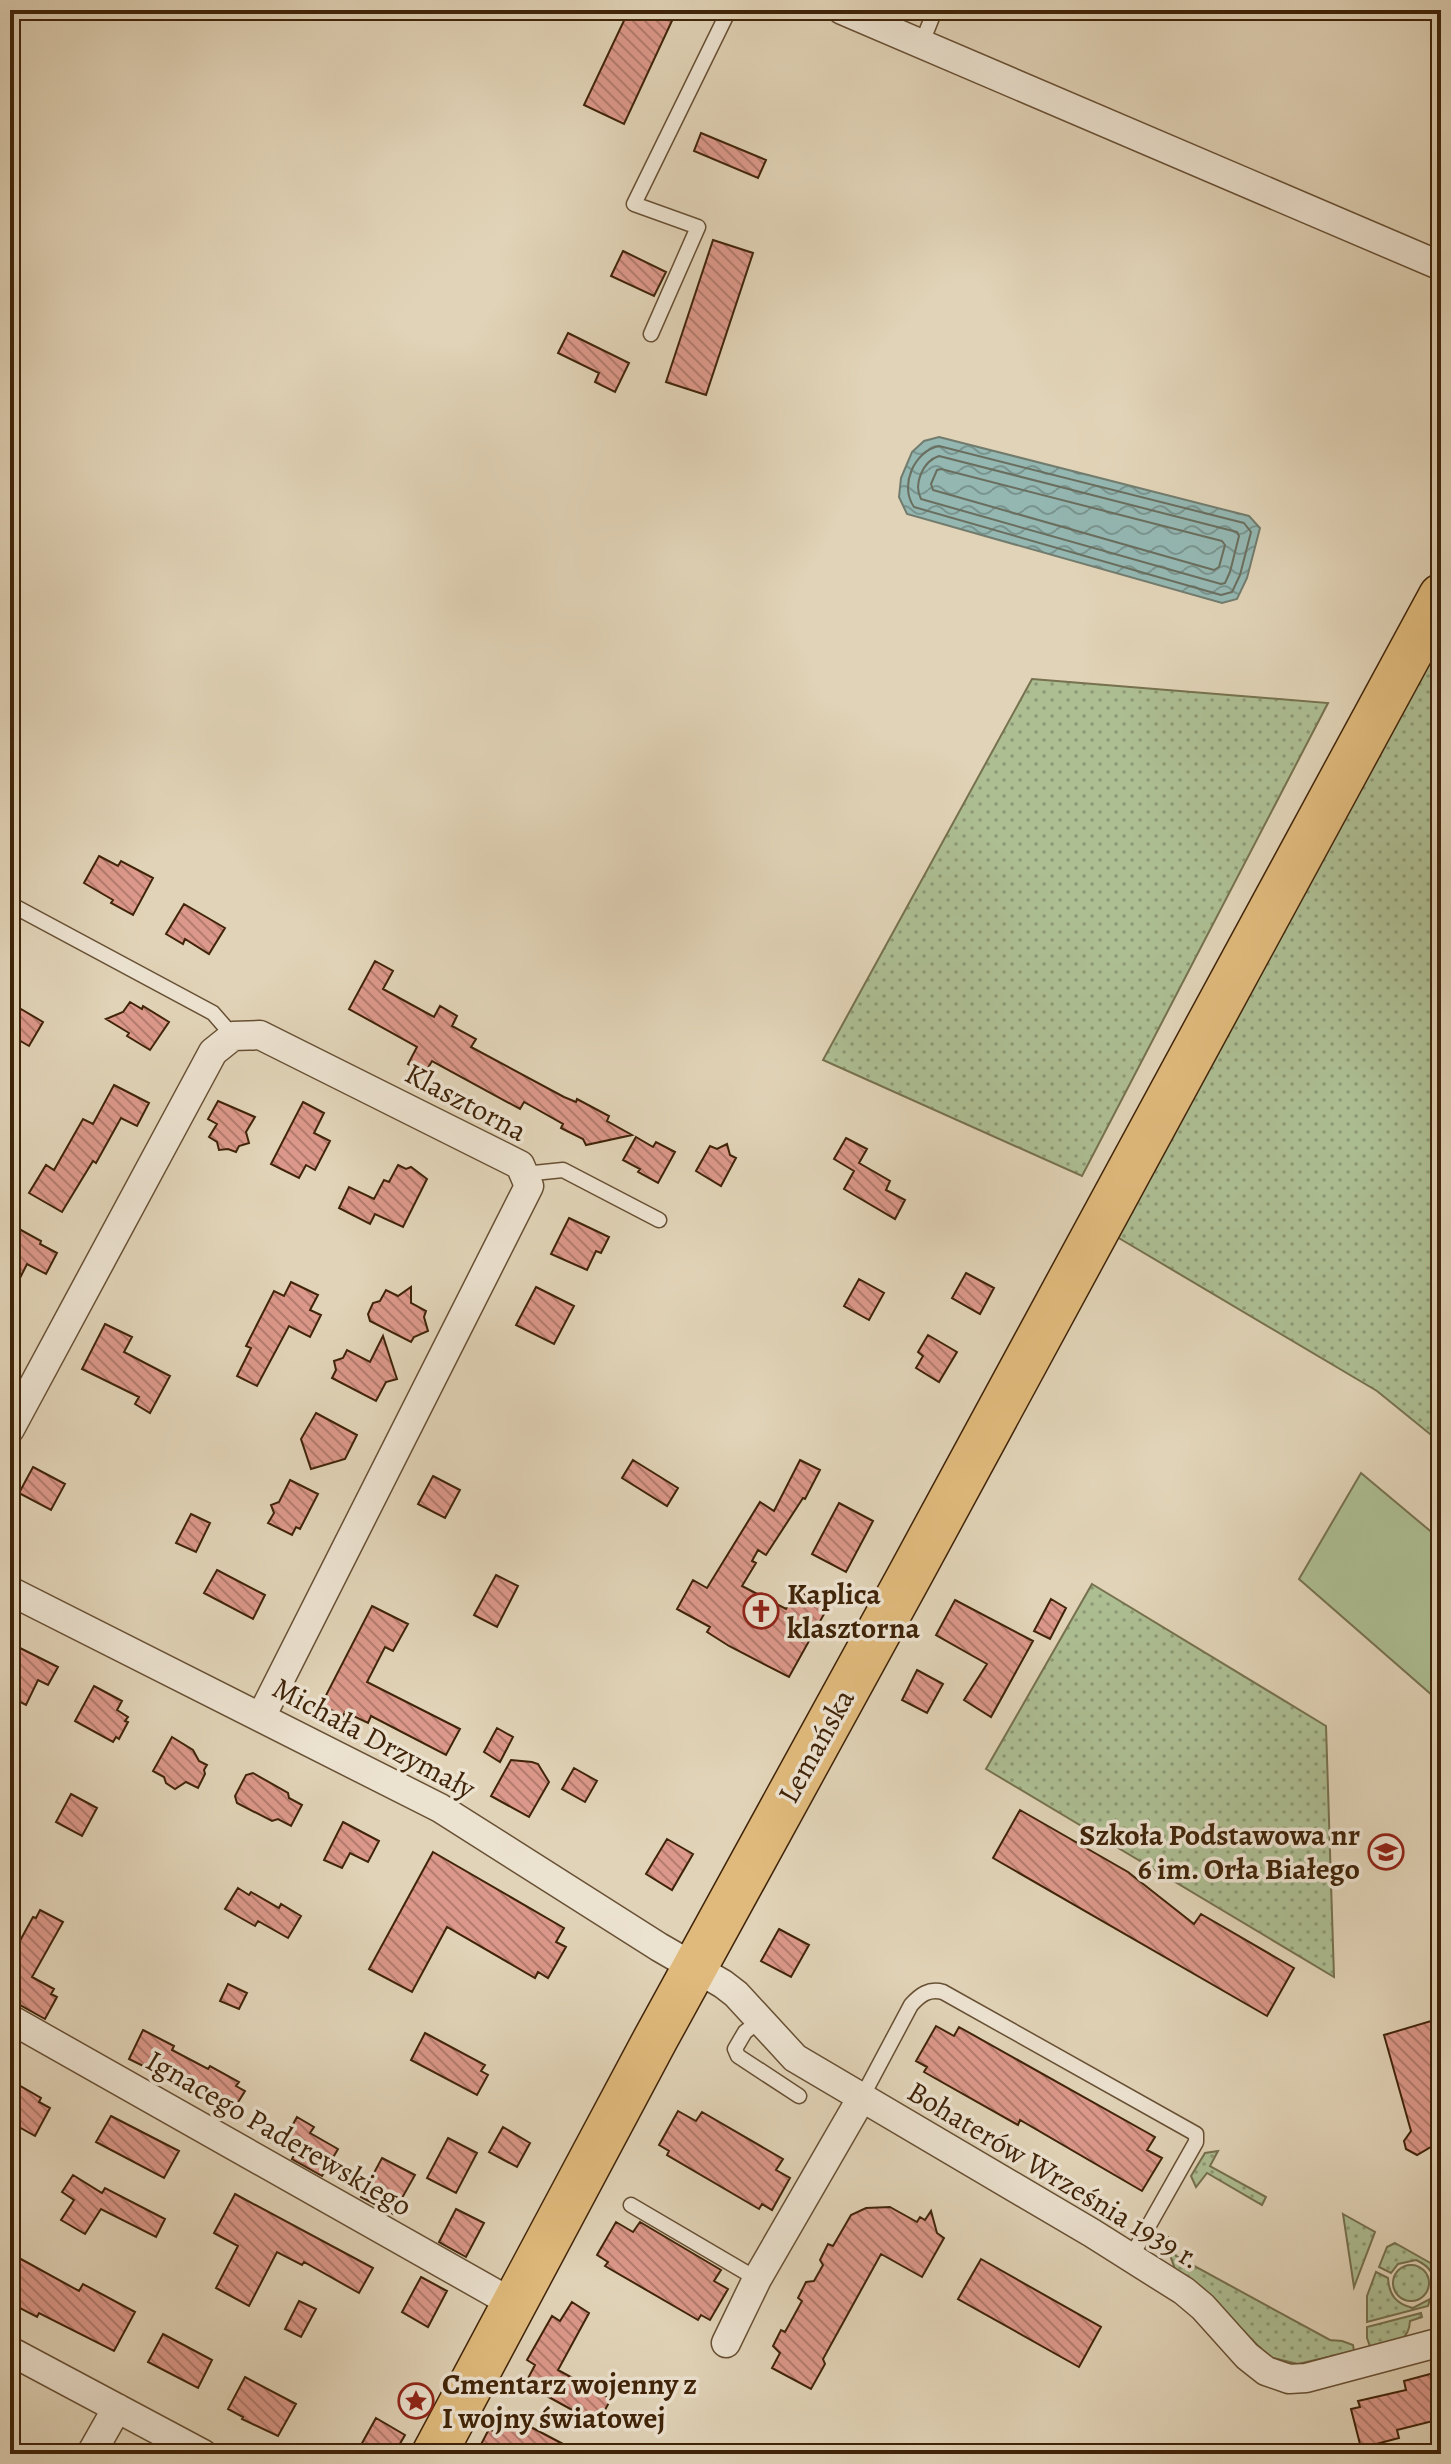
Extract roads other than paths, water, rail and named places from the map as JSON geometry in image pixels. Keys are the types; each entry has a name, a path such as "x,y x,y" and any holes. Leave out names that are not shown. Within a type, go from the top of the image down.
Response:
{"main road":[{"name":"Lemańska","path":"434,2454 694,1967 1441,596"}],"street":[{"path":"842,10 1441,266"},
{"name":"Klasztorna","path":"233,1036 260,1035 520,1165 529,1186 261,1717"},
{"path":"10,1429 213,1052 233,1036"},
{"name":"Michała Drzymały","path":"10,1591 440,1808 694,1967"},
{"name":"Bohaterów Września 1939 r.","path":"694,1967 736,1994 795,2058 1131,2257 1194,2298 1247,2356 1266,2371 1289,2379 1306,2378 1441,2342"},
{"name":"Ignacego Paderewskiego","path":"10,2019 514,2304"},
{"path":"726,2343 757,2279 861,2099"},
{"path":"10,2351 203,2454"},
{"path":"91,2454 117,2408"}],"lane":[{"path":"651,334 698,227 634,204 729,10"},
{"path":"921,45 935,10"},
{"path":"10,904 213,1013 233,1036"},
{"path":"524,1174 563,1170 659,1220"},
{"path":"861,2099 911,2005 921,1994 935,1990 1196,2134 1196,2142 1131,2257"},
{"path":"759,2021 745,2032 735,2049 738,2056 799,2096"},
{"path":"631,2205 757,2279"}],"water":[{"path":"939,437 1249,516 1260,528 1247,578 1237,599 1222,603 907,514 899,497 901,478 912,452 924,441"}],"place":[{"name":"Kaplica klasztorna","path":"761,1611"},
{"name":"Szkoła Podstawowa nr 6 im. Orła Białego","path":"1386,1852"},
{"name":"Cmentarz wojenny z I wojny światowej","path":"416,2401"}]}
